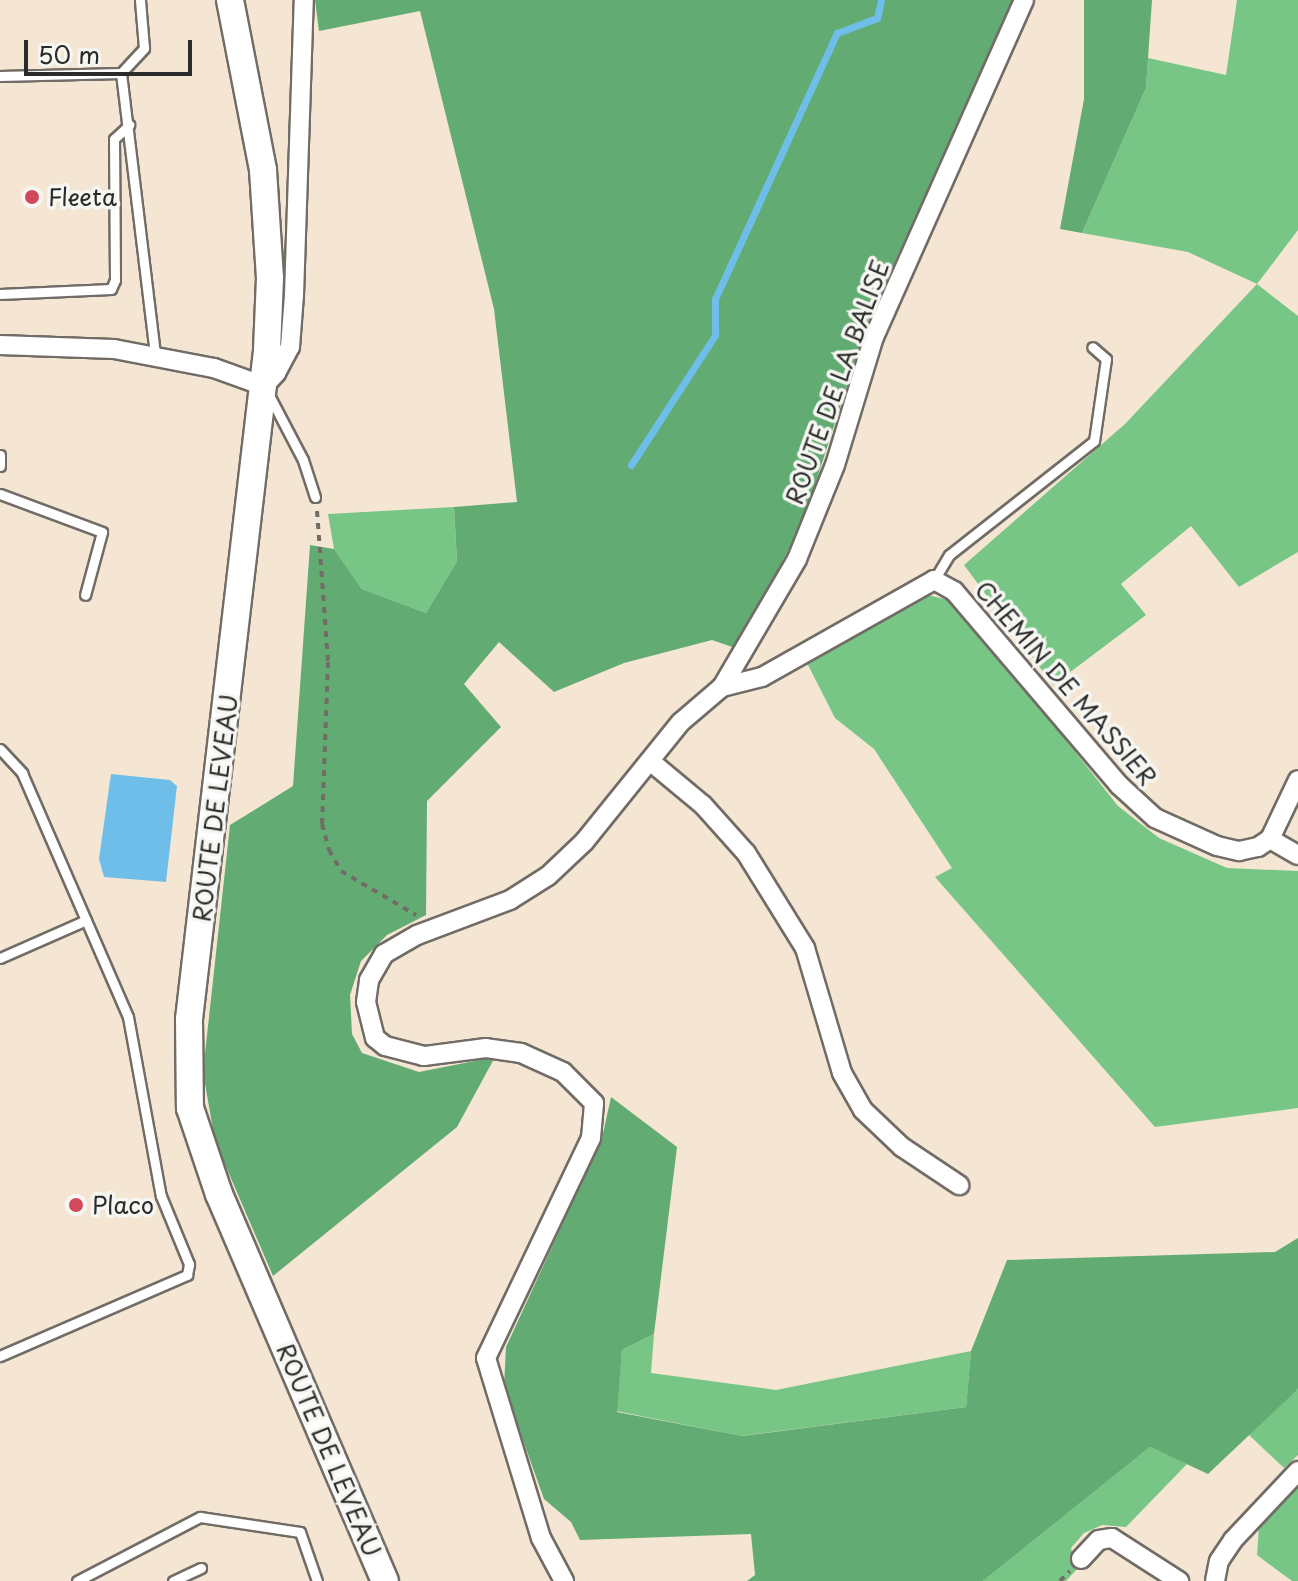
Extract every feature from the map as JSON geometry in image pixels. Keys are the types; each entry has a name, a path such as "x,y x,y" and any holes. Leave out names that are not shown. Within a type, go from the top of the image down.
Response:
{"street":[{"name":"ROUTE DE LEVEAU","path":"230,0 263,170 270,278 264,386 189,1019 190,1108 219,1194 385,1581"},
{"path":"0,345 114,349 214,368 264,386 285,362 290,347 304,0"},
{"name":"ROUTE DE LA BALISE","path":"722,687 797,559 835,465 874,337 1024,0"},
{"path":"564,1581 541,1538 486,1358 586,1149 594,1103 563,1072 521,1053 486,1048 424,1056 385,1046 375,1038 366,1002 374,966 394,946 434,929 469,919 548,876 584,842 681,722 722,687 762,677 934,580"},
{"name":"CHEMIN DE MASSIER","path":"934,580 954,591 1119,785 1155,818 1184,834 1239,851 1270,839"},
{"path":"650,761 703,805 746,853 805,948 842,1073 863,1110 902,1147 959,1185"},
{"path":"1298,780 1270,839 1298,855"},
{"path":"1215,1581 1219,1561 1233,1540 1298,1471"},
{"path":"1081,1559 1099,1540 1112,1538 1179,1581"}],"lane":[{"path":"0,76 121,73 144,48 140,0"},
{"path":"121,73 155,356"},
{"path":"0,294 111,289 115,280 114,139 129,125"},
{"path":"934,580 949,555 1094,441 1106,359 1092,347"},
{"path":"264,386 303,460 315,497"},
{"path":"0,455 0,466"},
{"path":"0,494 102,532 85,595"},
{"path":"0,749 22,773 134,1036 161,1196 189,1264 187,1275 0,1356"},
{"path":"0,958 86,920"},
{"path":"77,1581 200,1517 300,1532 317,1581"},
{"path":"173,1581 201,1568"}],"path":[{"path":"315,497 328,662 322,824 329,850 341,871 391,896 434,929"}],"green space":[{"path":"315,0 1016,0 868,320 804,519 738,649 712,640 624,663 554,692 499,642 464,684 501,727 427,801 426,915 387,935 361,961 350,995 352,1034 362,1053 419,1072 495,1057 457,1127 273,1276 215,1141 203,1072 230,825 293,786 310,545 334,549 362,589 426,613 457,561 454,507 517,502 494,309 420,11 319,31"},
{"path":"1084,0 1152,0 1146,88 1082,233 1060,229 1084,99"},
{"path":"1237,0 1298,0 1298,230 1257,284 1188,252 1082,233 1146,88 1148,58 1226,75"},
{"path":"1257,284 1298,316 1298,552 1239,587 1191,526 1121,584 1146,615 1053,685 964,565 1125,424"},
{"path":"454,507 457,561 426,613 362,589 334,549 328,514"},
{"path":"928,595 957,602 1118,806 1159,838 1227,868 1298,871 1298,1108 1155,1127 935,877 952,868 874,749 835,718 807,663"},
{"path":"611,1097 677,1147 654,1334 622,1350 617,1412 742,1436 966,1407 971,1351 1007,1260 1275,1252 1298,1238 1298,1389 1208,1474 1150,1447 983,1581 747,1581 755,1575 751,1534 580,1540 571,1522 544,1499 504,1387 506,1347 602,1138"},
{"path":"654,1334 651,1373 776,1390 971,1351 966,1407 741,1436 616,1411 622,1350"},
{"path":"1298,1389 1298,1455 1284,1468 1247,1433"},
{"path":"1150,1447 1187,1464 1126,1527 1102,1525 1084,1533 1071,1548 1077,1569 1066,1581 983,1581"},
{"path":"1298,1485 1298,1581 1292,1581 1257,1555 1259,1526"}],"water":[{"path":"111,774 170,780 177,786 166,882 104,877 99,859"}],"waterway":[{"path":"631,465 715,335 715,299 837,33 877,18 881,0"}],"place":[{"name":"Fleeta","path":"32,197"},
{"name":"Placo","path":"76,1205"}]}
